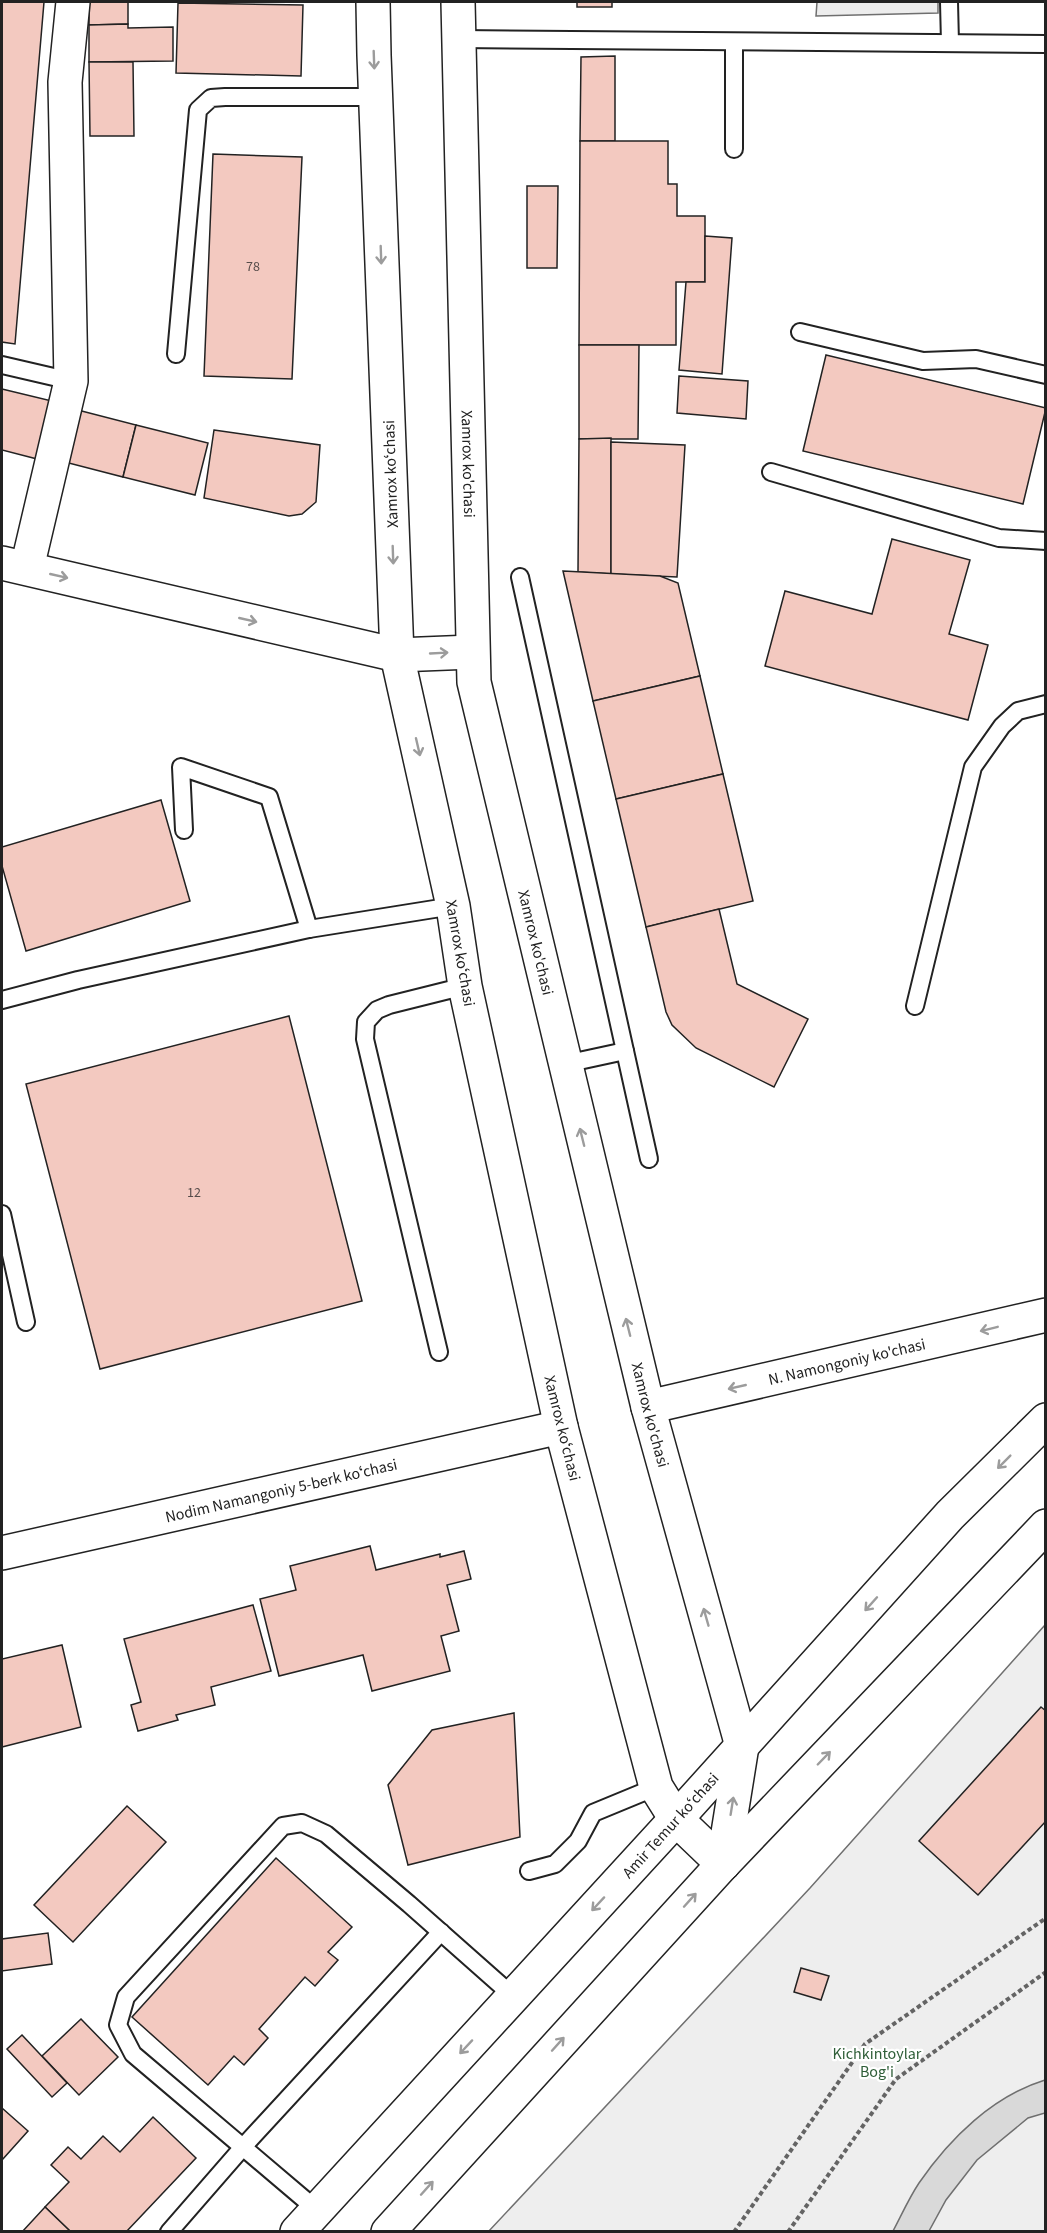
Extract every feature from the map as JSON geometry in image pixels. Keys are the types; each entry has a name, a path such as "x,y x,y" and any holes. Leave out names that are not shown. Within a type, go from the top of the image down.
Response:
{"main road":[{"path":"73,2 65,82 70,381 14,565 397,655 472,652"},
{"name":"Xamrox koʻchasi","path":"373,2 397,655 453,906 465,986 561,1427 656,1787 676,1819 723,1864"},
{"name":"Xamrox ko'chasi","path":"458,2 474,682 648,1407 742,1746 723,1864"},
{"name":"N. Namongoniy ko'chasi","path":"648,1407 1046,1316"},
{"name":"Amir Temur koʻchasi","path":"307,2221 676,1819 950,1515 1046,1420"},
{"name":"Nodim Namangoniy 5-berk koʻchasi","path":"2,1553 561,1427"},
{"path":"388,2232 723,1864 1046,1526"}],"lane":[{"path":"949,2 950,43"},
{"path":"459,39 1046,44"},
{"path":"734,42 734,149"},
{"path":"176,354 198,110 211,98 375,97"},
{"path":"800,332 923,361 976,359 1046,375"},
{"path":"2,365 70,381"},
{"path":"771,472 999,538 1046,541"},
{"path":"520,577 649,1159"},
{"path":"915,1006 973,767 1002,726 1018,711 1046,704"},
{"path":"184,830 181,767 269,797 309,929"},
{"path":"2,1000 78,980 309,929 453,906"},
{"path":"439,1352 365,1040 366,1022 377,1010 389,1005 465,986"},
{"path":"565,1064 625,1051"},
{"path":"2,1214 26,1322"},
{"path":"529,1871 555,1864 578,1841 593,1813 656,1787"},
{"path":"307,2221 243,2147 133,2054 118,2025 126,1997 283,1826 302,1823 326,1834 513,1996"},
{"path":"169,2232 243,2147 441,1932"}],"path":[{"path":"734,2232 865,2044 1046,1918"},
{"path":"788,2232 897,2079 1046,1972"}],"green space":[{"name":"Kichkintoylar Bog'i","path":"1045,1625 1045,2231 488,2232 810,1888"}],"shaded area":[{"path":"817,2 938,2 938,13 816,16"},
{"path":"1045,2080 1045,2113 1028,2118 977,2160 946,2200 929,2231 893,2231 919,2183 944,2150 959,2135 990,2108 1026,2087"}],"building":[{"path":"2,2 44,2 15,344 2,342"},
{"path":"89,2 128,2 128,24 89,25"},
{"path":"577,2 612,2 612,7 577,7"},
{"path":"178,3 303,5 301,76 176,73"},
{"path":"128,24 128,28 173,27 173,61 89,62 89,25"},
{"path":"615,56 615,141 580,141 581,57"},
{"path":"89,62 133,62 134,136 90,136"},
{"path":"580,141 668,141 668,184 677,184 677,216 705,216 705,282 676,282 676,345 579,345"},
{"path":"213,154 302,157 292,379 204,376"},
{"path":"527,186 558,186 557,268 527,268"},
{"path":"705,236 732,238 722,374 679,370 686,282 705,282"},
{"path":"579,345 639,345 638,439 579,439"},
{"path":"826,355 1046,408 1023,504 803,451"},
{"path":"679,376 748,381 746,419 677,413"},
{"path":"2,389 56,402 41,460 2,450"},
{"path":"70,408 136,425 123,477 57,460"},
{"path":"136,425 208,443 195,495 123,477"},
{"path":"214,430 320,445 316,502 302,514 289,516 204,498"},
{"path":"611,438 611,574 578,572 579,439"},
{"path":"611,442 685,445 677,577 611,574"},
{"path":"892,539 970,560 949,634 988,645 968,720 765,666 785,591 872,614"},
{"path":"563,571 660,576 678,583 700,676 593,701"},
{"path":"700,676 723,774 616,799 593,701"},
{"path":"723,774 753,901 646,927 616,799"},
{"path":"161,800 190,901 26,951 2,866 2,847"},
{"path":"719,909 737,984 808,1019 774,1087 696,1048 672,1025 666,1012 646,927"},
{"path":"289,1016 362,1301 100,1369 26,1084"},
{"path":"370,1546 376,1570 440,1554 440,1557 464,1551 471,1579 447,1585 459,1631 441,1636 450,1671 372,1691 363,1655 279,1676 260,1599 296,1590 290,1566"},
{"path":"253,1605 271,1671 211,1687 215,1705 176,1715 178,1720 138,1731 131,1705 141,1702 124,1639"},
{"path":"62,1645 81,1727 2,1747 2,1659"},
{"path":"1041,1707 1046,1711 1046,1821 978,1895 919,1841"},
{"path":"514,1713 520,1837 408,1865 388,1785 432,1730"},
{"path":"127,1806 166,1842 73,1942 34,1905"},
{"path":"276,1858 352,1927 328,1952 338,1960 315,1986 305,1977 259,2029 268,2038 244,2065 234,2056 208,2085 132,2017"},
{"path":"48,1933 52,1964 2,1971 2,1939"},
{"path":"801,1968 829,1976 821,2000 794,1992"},
{"path":"81,2019 118,2057 79,2095 42,2056"},
{"path":"22,2035 67,2083 52,2097 7,2049"},
{"path":"2,2108 28,2131 2,2160"},
{"path":"153,2117 196,2158 126,2232 71,2232 45,2207 69,2182 51,2165 68,2147 81,2159 103,2136 120,2152"},
{"path":"45,2207 71,2232 22,2232"}]}
